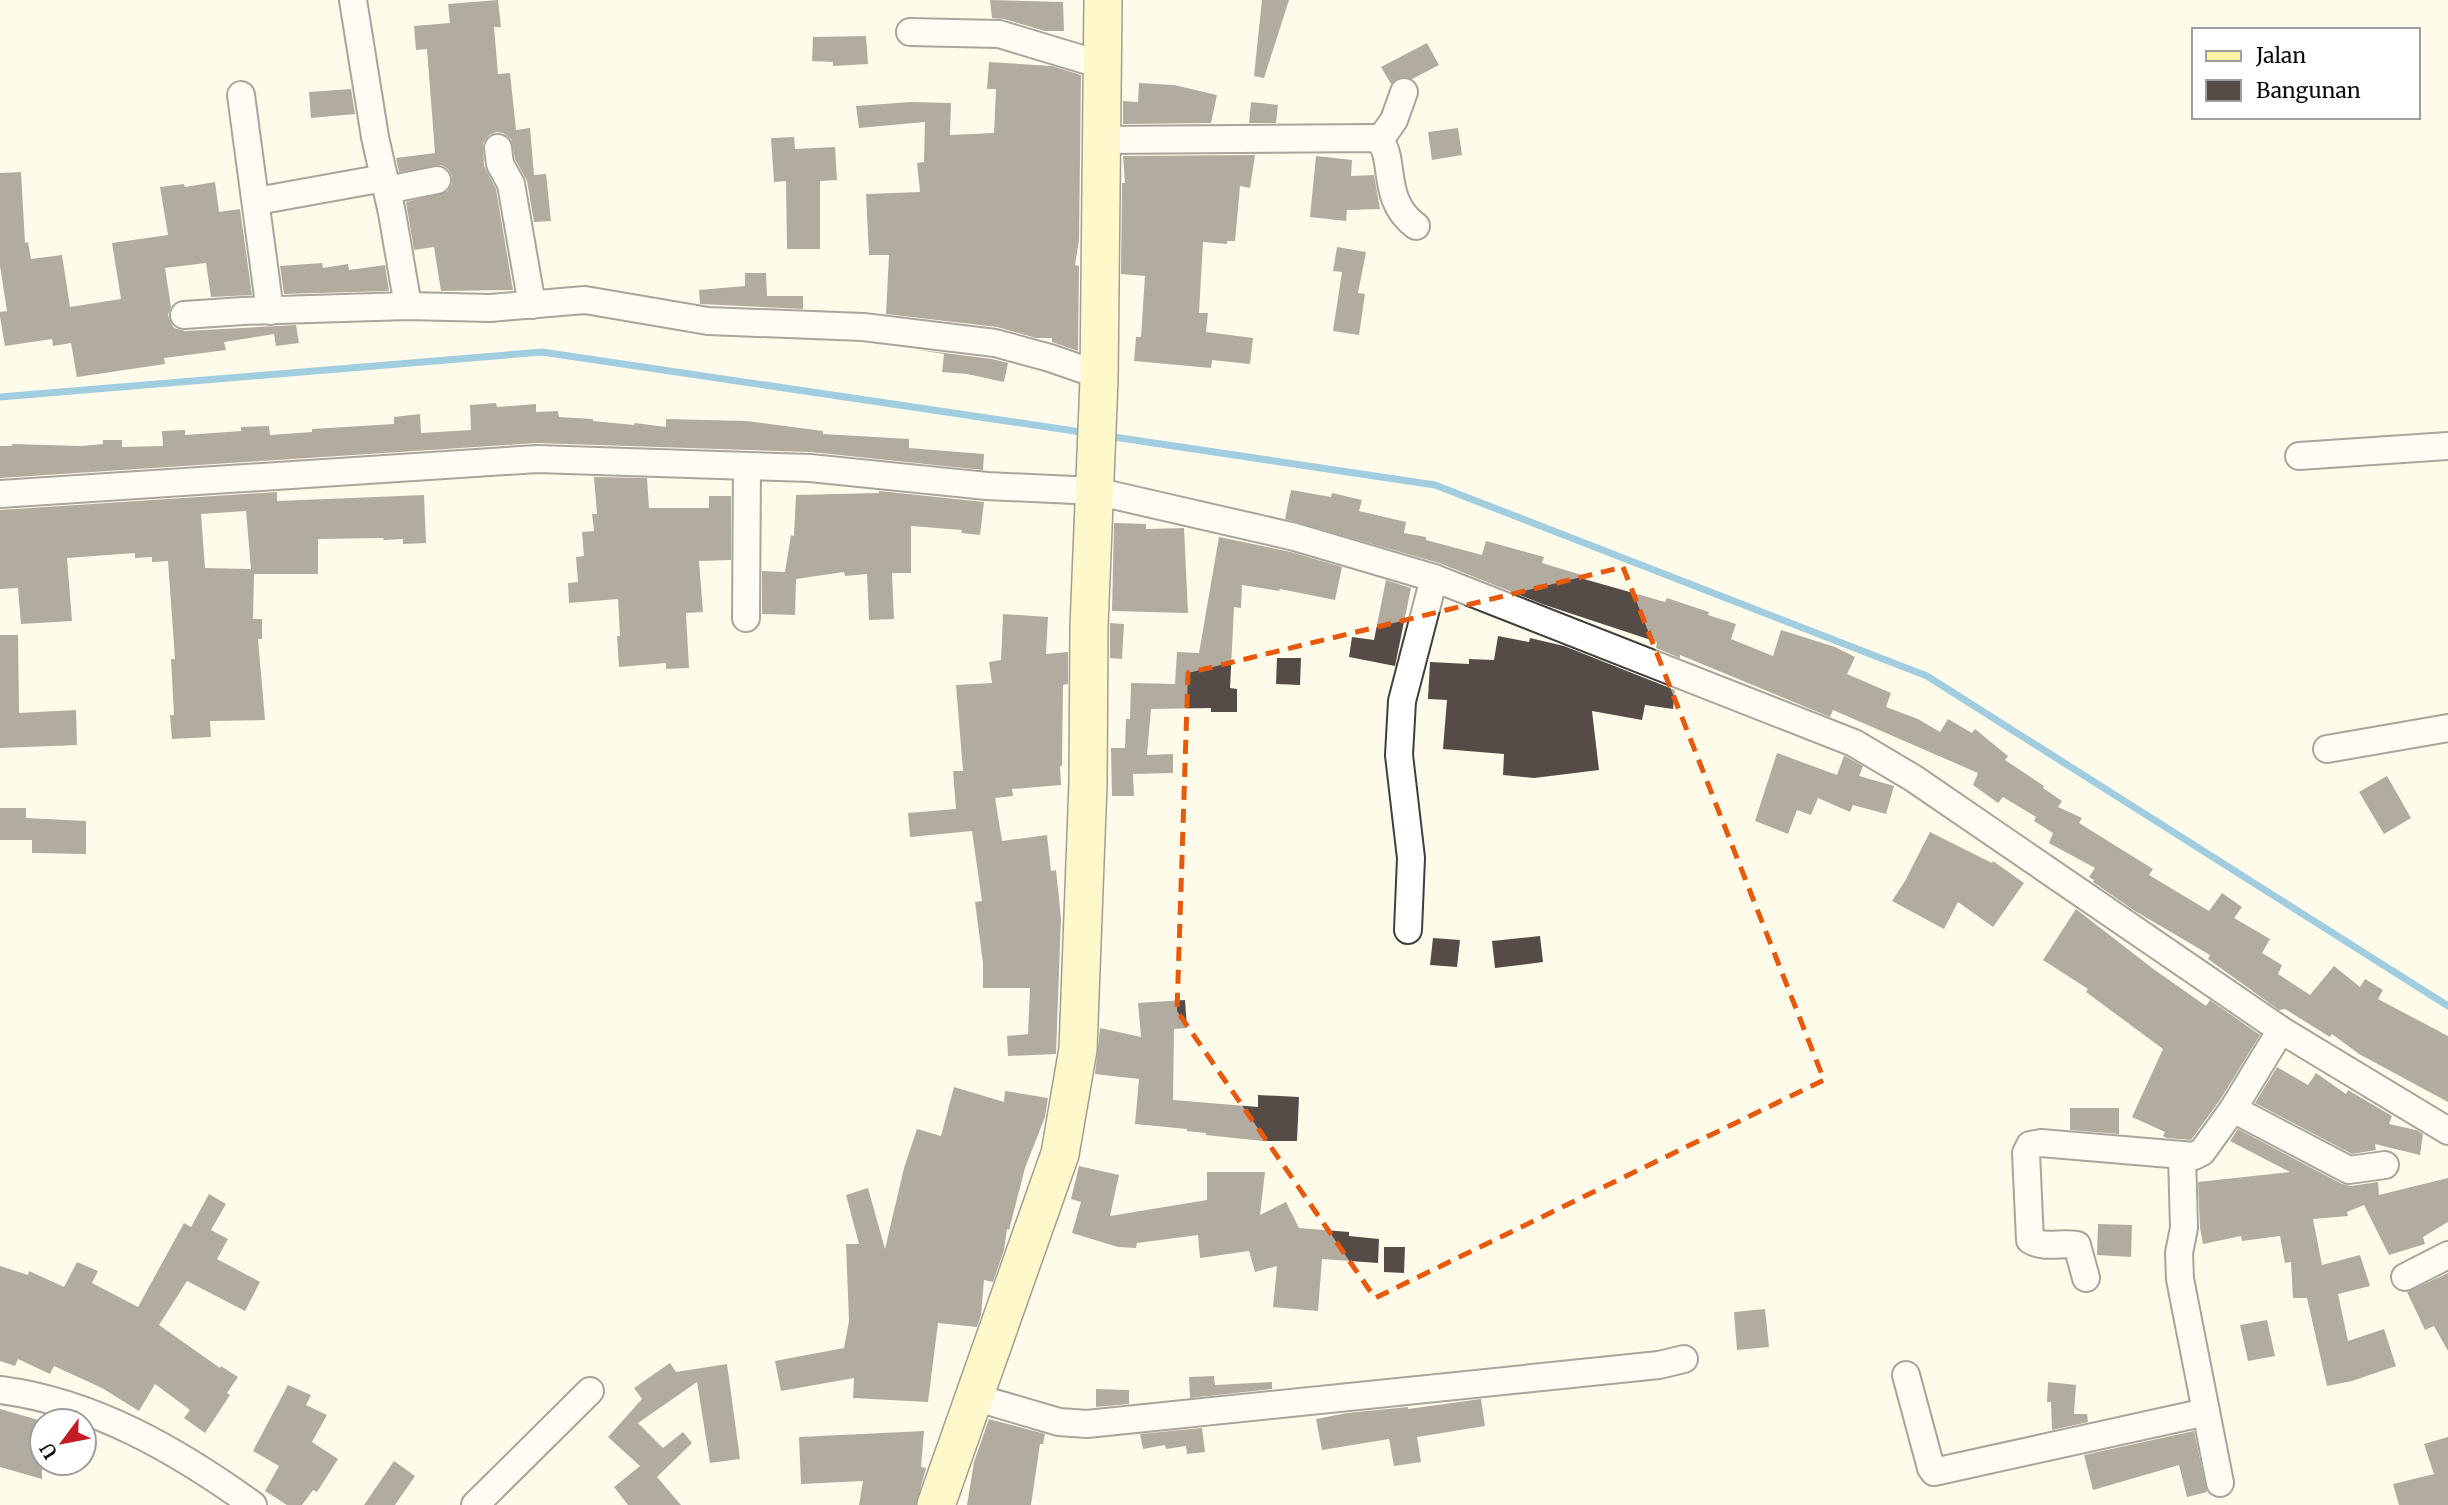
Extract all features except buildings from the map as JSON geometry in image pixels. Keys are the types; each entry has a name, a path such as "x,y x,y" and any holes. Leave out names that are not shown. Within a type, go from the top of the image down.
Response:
{"street":[{"path":"353,0 374,137 386,184 408,306"},
{"path":"936,1505 1060,1154 1078,1049 1088,783 1089,627 1099,377 1103,0"},
{"path":"910,32 999,34 1102,65"},
{"path":"1380,140 1394,120 1404,92"},
{"path":"241,95 270,311"},
{"path":"1101,140 1375,138 1380,140 1387,152 1393,197 1401,213 1416,226"},
{"path":"498,148 500,164 511,184 536,304"},
{"path":"257,201 437,180"},
{"path":"184,315 408,306 490,308 585,300 708,321 863,327 995,344 1050,358 1099,377"},
{"path":"2299,456 2448,446"},
{"path":"0,494 537,459 810,468 987,486 1096,478 1434,578 1854,743 1913,778 2281,1030 2448,1131"},
{"path":"746,618 747,466"},
{"path":"1408,930 1411,858 1399,755 1402,701 1434,578"},
{"path":"2327,749 2448,728"},
{"path":"2087,1278 2077,1245 2037,1245 2030,1240 2026,1153 2030,1145 2041,1143 2182,1156 2199,1155 2233,1109 2281,1030"},
{"path":"2233,1109 2349,1170 2385,1165"},
{"path":"2182,1156 2183,1228 2179,1253 2180,1279 2220,1483"},
{"path":"2405,1277 2448,1255"},
{"path":"974,1397 1059,1422 1087,1424 1659,1365 1684,1359"},
{"path":"1906,1375 1934,1472 2206,1412"},
{"path":"0,1390 23,1393 79,1409 156,1441 216,1478 253,1505"},
{"path":"475,1505 590,1391"}],"highlighted area":[{"path":"1623,567 1824,1080 1375,1298 1177,1011 1188,673"}],"waterway":[{"path":"0,397 542,352 1088,433"},
{"path":"1107,436 1435,485 1927,676 2448,1006"}]}
